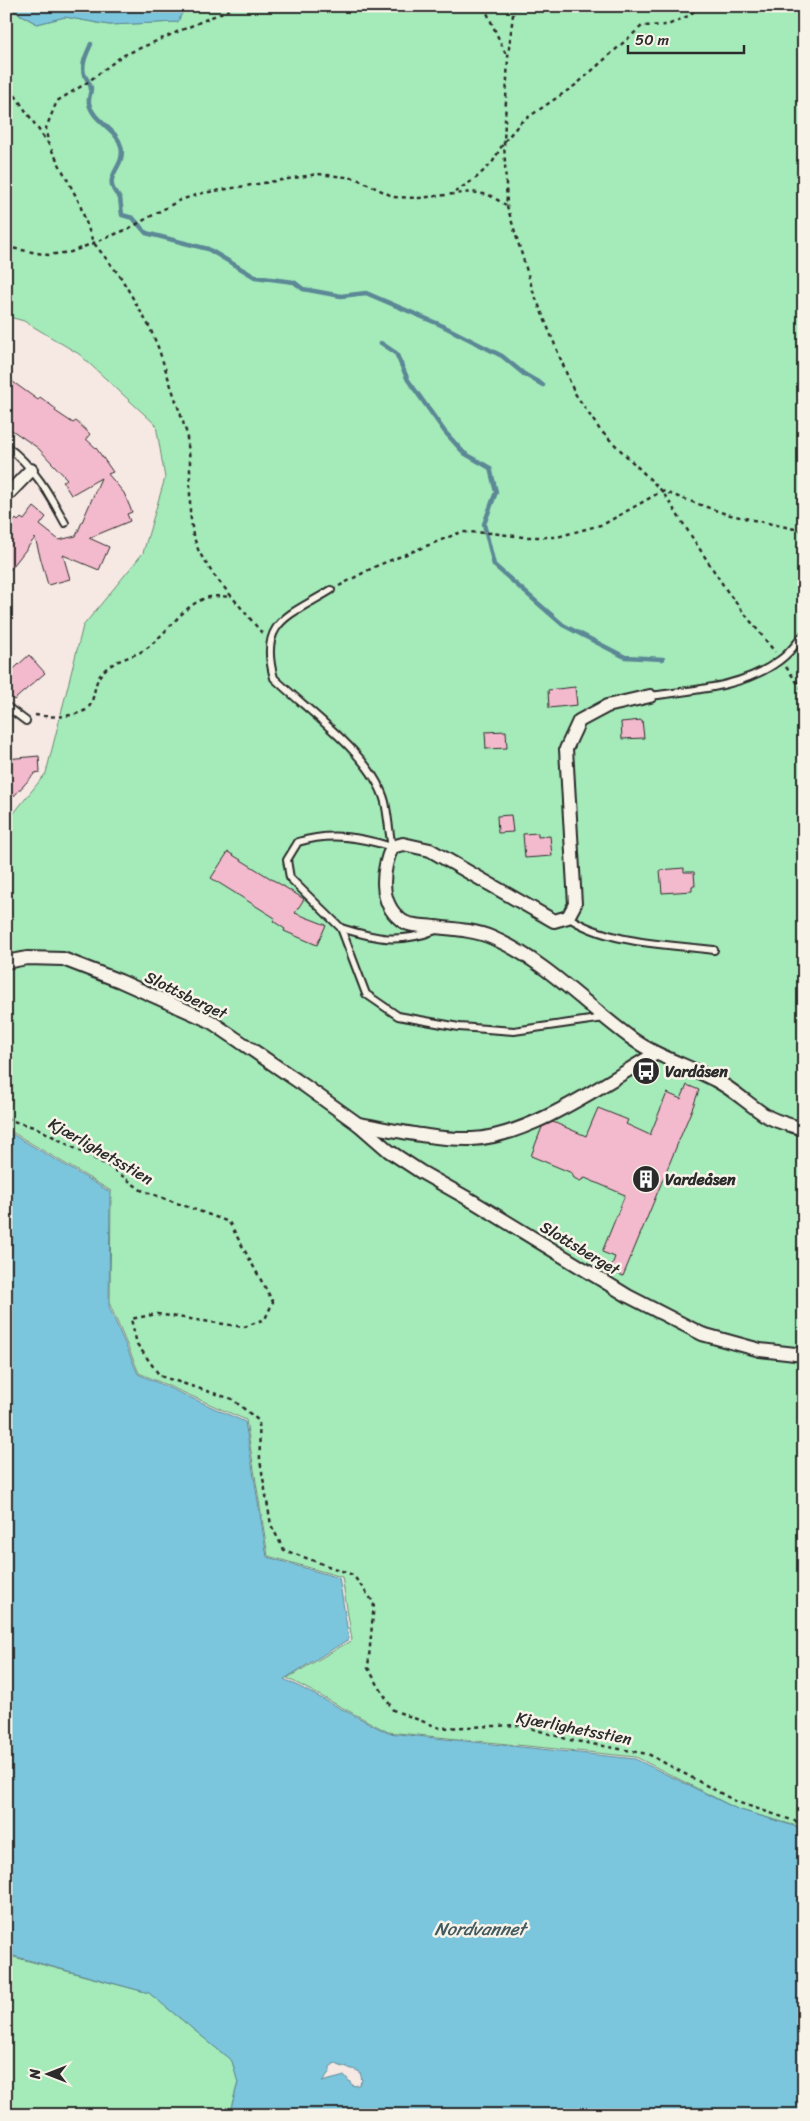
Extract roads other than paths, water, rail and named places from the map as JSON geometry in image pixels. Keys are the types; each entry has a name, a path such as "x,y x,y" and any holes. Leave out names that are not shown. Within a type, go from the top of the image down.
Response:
{"street":[{"path":"6,496 31,470"},
{"path":"650,696 607,706 579,721 566,749 575,904 568,917 554,921 538,914 430,850 403,844 392,847 384,866 384,890 389,905 401,921 415,925 467,931 492,938 514,949 547,969 606,1018 655,1054 691,1067 718,1081 766,1117 804,1129"},
{"name":"Slottsberget","path":"6,962 26,958 63,959 120,981 210,1021 358,1124 389,1151 421,1172 644,1305 702,1334 760,1350 804,1355"},
{"name":"Slottsberget","path":"358,1124 472,1139 507,1134 560,1108 655,1054"}],"lane":[{"path":"6,446 31,470 46,488 66,523"},
{"path":"330,590 283,620 274,628 269,643 269,661 274,678 360,756 374,777 384,801 392,847 364,838 319,836 298,842 287,860 290,878 341,928 366,994 398,1016 459,1027 514,1030 606,1018"},
{"path":"650,696 716,686 758,674 782,660 804,634"},
{"path":"6,706 26,721"},
{"path":"568,917 584,928 606,935 714,950"},
{"path":"341,928 368,936 393,939 415,938 441,928"}],"water":[{"path":"6,6 185,6 178,22 109,25 65,17 37,24"},
{"name":"Nordvannet","path":"6,1134 12,1134 110,1192 109,1307 138,1374 245,1422 267,1557 339,1578 349,1639 284,1679 388,1733 635,1759 737,1809 804,1829 804,2115 229,2115 238,2083 232,2061 149,1993 6,1954","holes":["335,2063 360,2072 362,2080 359,2085 353,2086 345,2076 322,2082 330,2071 330,2067"]}],"waterway":[{"path":"91,44 83,66 84,74 91,88 89,103 95,115 115,135 121,146 122,154 112,178 112,184 120,198 122,215 133,218 146,233 208,249 255,277 294,282 303,289 341,296 366,293 441,325 502,356 524,374 543,385"},
{"path":"381,343 396,353 408,380 445,432 464,453 490,468 496,492 484,524 494,565 563,625 625,657 663,659"}],"place":[{"name":"Vardåsen","path":"646,1071"},
{"name":"Vardeåsen","path":"646,1179"}]}
